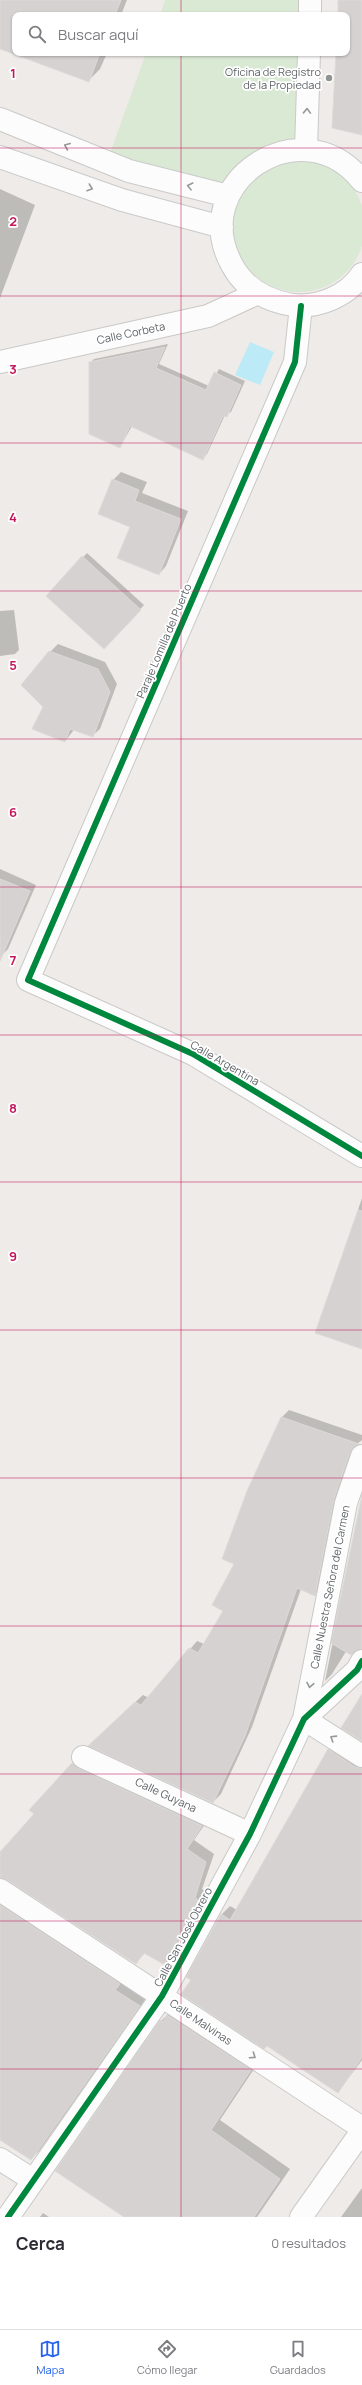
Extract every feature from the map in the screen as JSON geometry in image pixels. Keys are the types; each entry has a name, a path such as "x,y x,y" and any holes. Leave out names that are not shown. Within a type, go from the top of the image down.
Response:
{"street":[{"path":"310,0 310,12"},
{"path":"306,150 309,56"},
{"path":"0,119 129,171 228,196"},
{"path":"361,278 341,294 322,303 301,306 278,303 258,294 238,276 226,253 222,227 228,196 241,176 260,160 282,152 306,150 331,156 353,170 362,181"},
{"path":"0,157 122,200 222,227"},
{"name":"Calle Corbeta","path":"0,362 208,316 258,294"},
{"name":"Paraje Lomilla del Puerto","path":"28,980 295,362 301,306"},
{"name":"Calle Argentina","path":"28,980 193,1054 362,1156"},
{"name":"Calle Nuestra Señora del Carmen","path":"304,1719 346,1503 362,1456"},
{"name":"Calle San José Obrero","path":"8,2217 162,1996 250,1834 304,1719 357,1670 362,1662"},
{"path":"304,1719 362,1756"},
{"name":"Calle Guyana","path":"83,1757 250,1834"},
{"name":"Calle Malvinas","path":"0,1890 362,2130"},
{"path":"301,2217 362,2130"},
{"path":"0,2159 33,2180"}],"green space":[{"path":"165,0 310,0 310,12 161,12"},
{"path":"145,56 309,56 306,150 282,152 228,196 107,162"},
{"path":"299,160 318,163 336,171 354,189 362,207 363,239 360,251 354,263 336,281 318,289 299,292 280,289 262,281 244,263 236,245 233,226 236,207 244,189 262,171 280,163"}],"water":[{"path":"250,342 274,352 260,385 235,375"}],"building":[{"path":"0,0 121,0 116,12 12,12 12,53 0,49"},
{"path":"338,0 362,0 362,135 332,128 336,56 350,56 350,12 338,12"},
{"path":"19,56 99,56 89,82"},
{"path":"165,347 156,368 206,390 214,372 241,385 227,417 223,416 203,460 130,426 120,448 89,434 89,362"},
{"path":"112,479 139,490 135,501 181,519 159,575 117,558 130,527 98,514"},
{"path":"82,556 141,610 104,649 46,596"},
{"path":"49,651 98,669 110,692 93,737 70,729 65,742 32,729 43,707 21,685"},
{"path":"0,879 30,891 0,961"},
{"path":"358,1210 362,1211 362,1349 315,1333"},
{"path":"281,1417 359,1444 350,1452 334,1499 315,1596 297,1588 245,1736 213,1803 88,1746 135,1702 141,1705 189,1648 198,1653 223,1611 212,1605 234,1564 222,1559 247,1491"},
{"path":"362,1495 362,1649 351,1655 331,1643"},
{"path":"362,1694 362,1741 341,1728"},
{"path":"328,1749 355,1767 362,1768 362,2057 338,2093 267,2046 264,2049 181,1994 191,1980 186,1977 221,1914 230,1920"},
{"path":"72,1763 78,1768 202,1826 187,1849 206,1862 195,1898 200,1901 165,1965 144,1953 136,1964 7,1880 0,1878 0,1852 34,1814 29,1810"},
{"path":"0,1905 120,1984 115,1990 140,2006 31,2160 0,2140"},
{"path":"167,2015 251,2070 211,2130 280,2179 254,2217 124,2217 55,2171 160,2020 163,2022"}],"cycle path":[{"path":"301,306 295,362 28,980 193,1054 362,1156"},
{"path":"8,2217 162,1996 250,1834 304,1719 357,1670 362,1661"}],"place":[{"name":"Oficina de Registro de la Propiedad","path":"329,78"}]}
